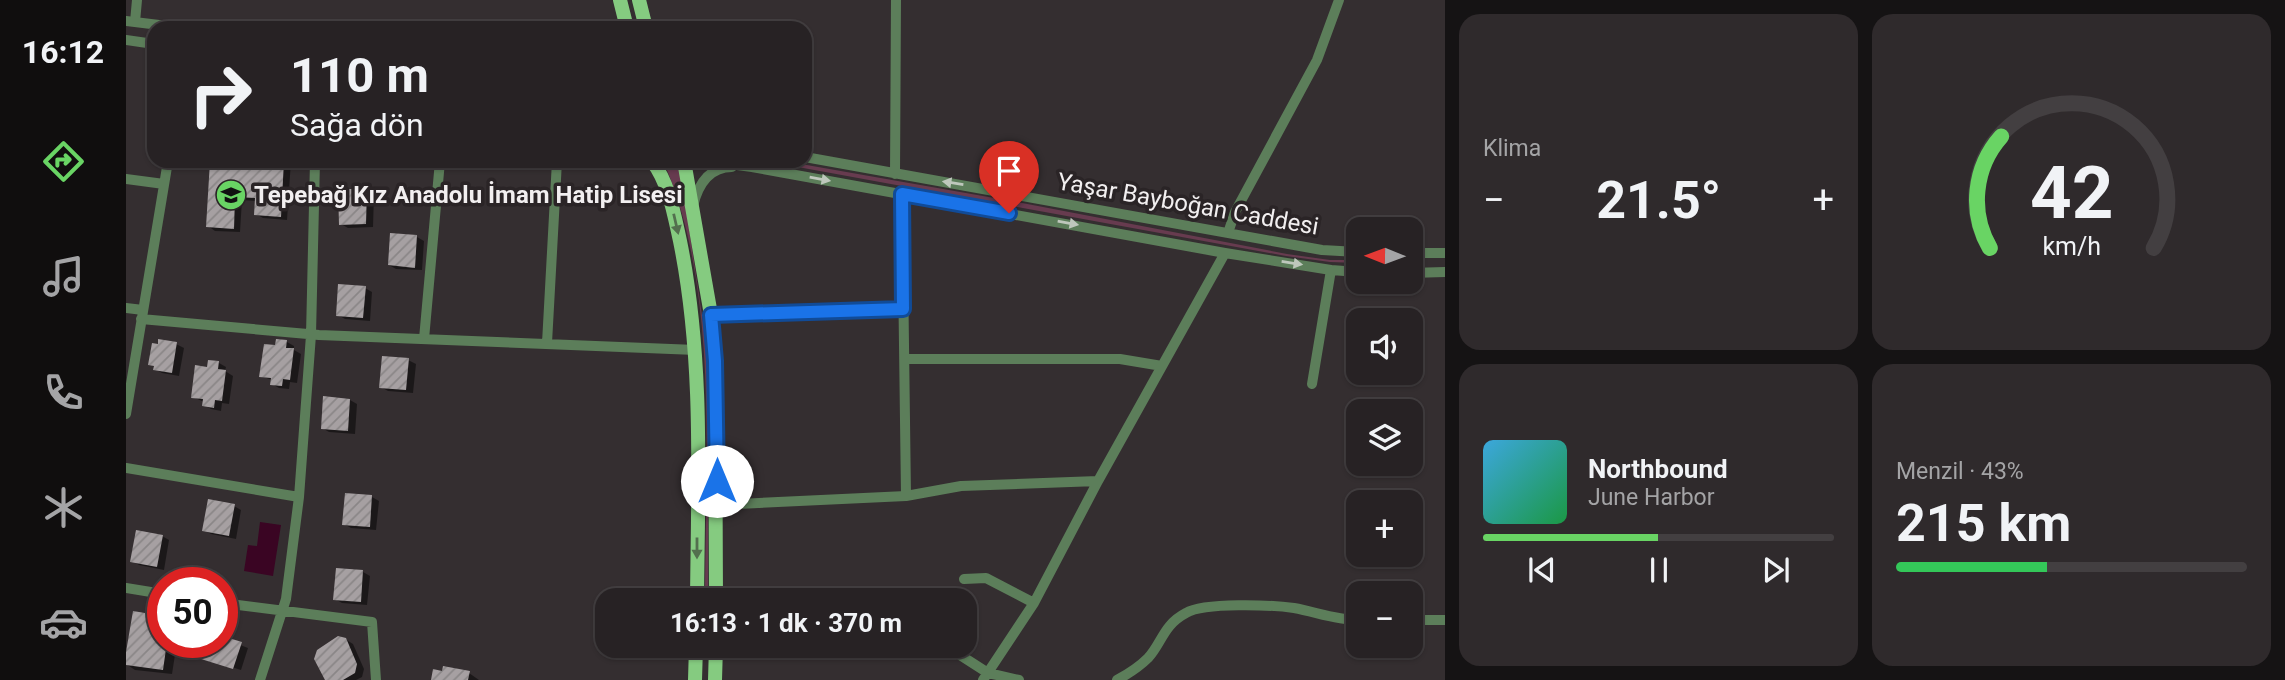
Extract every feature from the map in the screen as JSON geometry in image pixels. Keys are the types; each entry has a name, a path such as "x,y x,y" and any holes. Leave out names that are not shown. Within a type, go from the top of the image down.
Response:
{"main road":[{"path":"620,0 626,21"},
{"path":"639,0 644,21"},
{"path":"658,168 676,222 696,350 697,588"},
{"path":"685,168 711,315 717,406 716,588"},
{"path":"695,680 696,658"},
{"path":"715,680 716,658"}],"street":[{"path":"130,21 136,0"},
{"path":"895,174 896,0"},
{"path":"1228,233 1235,212 1317,61 1339,0"},
{"path":"126,40 147,43"},
{"name":"Yaşar Bayboğan Caddesi","path":"812,158 1322,250 1346,251"},
{"path":"126,415 167,168"},
{"path":"260,680 283,612 299,497 311,334 315,168"},
{"path":"424,339 439,168"},
{"path":"547,343 557,168"},
{"path":"693,209 696,194 707,176 720,168"},
{"name":"Yaşar Bayboğan Caddesi","path":"758,168 1225,253 1346,271"},
{"path":"126,179 164,184"},
{"path":"902,194 906,496"},
{"path":"986,676 1034,603 1098,481 1225,253"},
{"path":"1423,253 1445,253"},
{"path":"1312,384 1331,270"},
{"path":"1423,273 1445,272"},
{"path":"126,308 142,315 311,334 696,350"},
{"path":"711,315 903,309"},
{"path":"905,359 1119,359 1162,366"},
{"path":"126,468 299,497"},
{"path":"716,505 906,496 961,486 1098,481"},
{"path":"964,579 986,579 1034,603"},
{"path":"127,592 147,593"},
{"path":"238,605 372,622 376,680"},
{"path":"1117,680 1149,657 1164,631 1187,612 1218,606 1261,606 1292,608 1346,620"},
{"path":"1423,620 1445,620"},
{"path":"962,658 986,676 1019,680"}],"shaded area":[{"path":"812,166 1017,202 1287,254 1346,260 1346,263 1330,262 803,168"},
{"path":"680,168 706,342 708,380 708,588 705,588 707,438 702,326 695,272 684,220 667,170"},
{"path":"260,522 281,525 273,576 244,571 248,545 257,546"}],"building":[{"path":"210,168 284,168 281,217 254,215 255,198 235,197 234,229 206,227"},
{"path":"338,189 367,189 366,224 339,225"},
{"path":"390,233 417,235 415,268 388,265"},
{"path":"338,284 366,286 363,318 336,316"},
{"path":"158,339 177,342 172,373 153,370 154,366 148,365 152,343 158,344"},
{"path":"276,339 287,340 286,348 294,348 290,380 283,379 282,386 270,385 271,378 259,377 264,344 275,345"},
{"path":"382,356 409,358 406,390 379,388"},
{"path":"208,360 219,361 218,369 226,370 222,401 215,400 214,408 202,406 203,399 191,398 195,365 207,367"},
{"path":"323,396 350,399 348,431 321,429"},
{"path":"345,493 372,495 370,527 342,525"},
{"path":"208,499 235,504 229,536 202,531"},
{"path":"136,530 163,535 157,567 130,562"},
{"path":"336,568 363,570 361,602 333,600"},
{"path":"133,611 147,613 147,658 165,658 163,670 126,665"},
{"path":"338,636 346,638 357,664 355,673 343,680 325,680 314,659 317,650"},
{"path":"201,658 237,658 233,669"},
{"path":"443,666 470,671 468,680 431,680 433,669 442,671"}],"place":[{"name":"Tepebağ Kız Anadolu İmam Hatip Lisesi","path":"231,195"}],"route":[{"path":"717,481 717,406 711,315 903,309 902,194 1009,213"}]}
